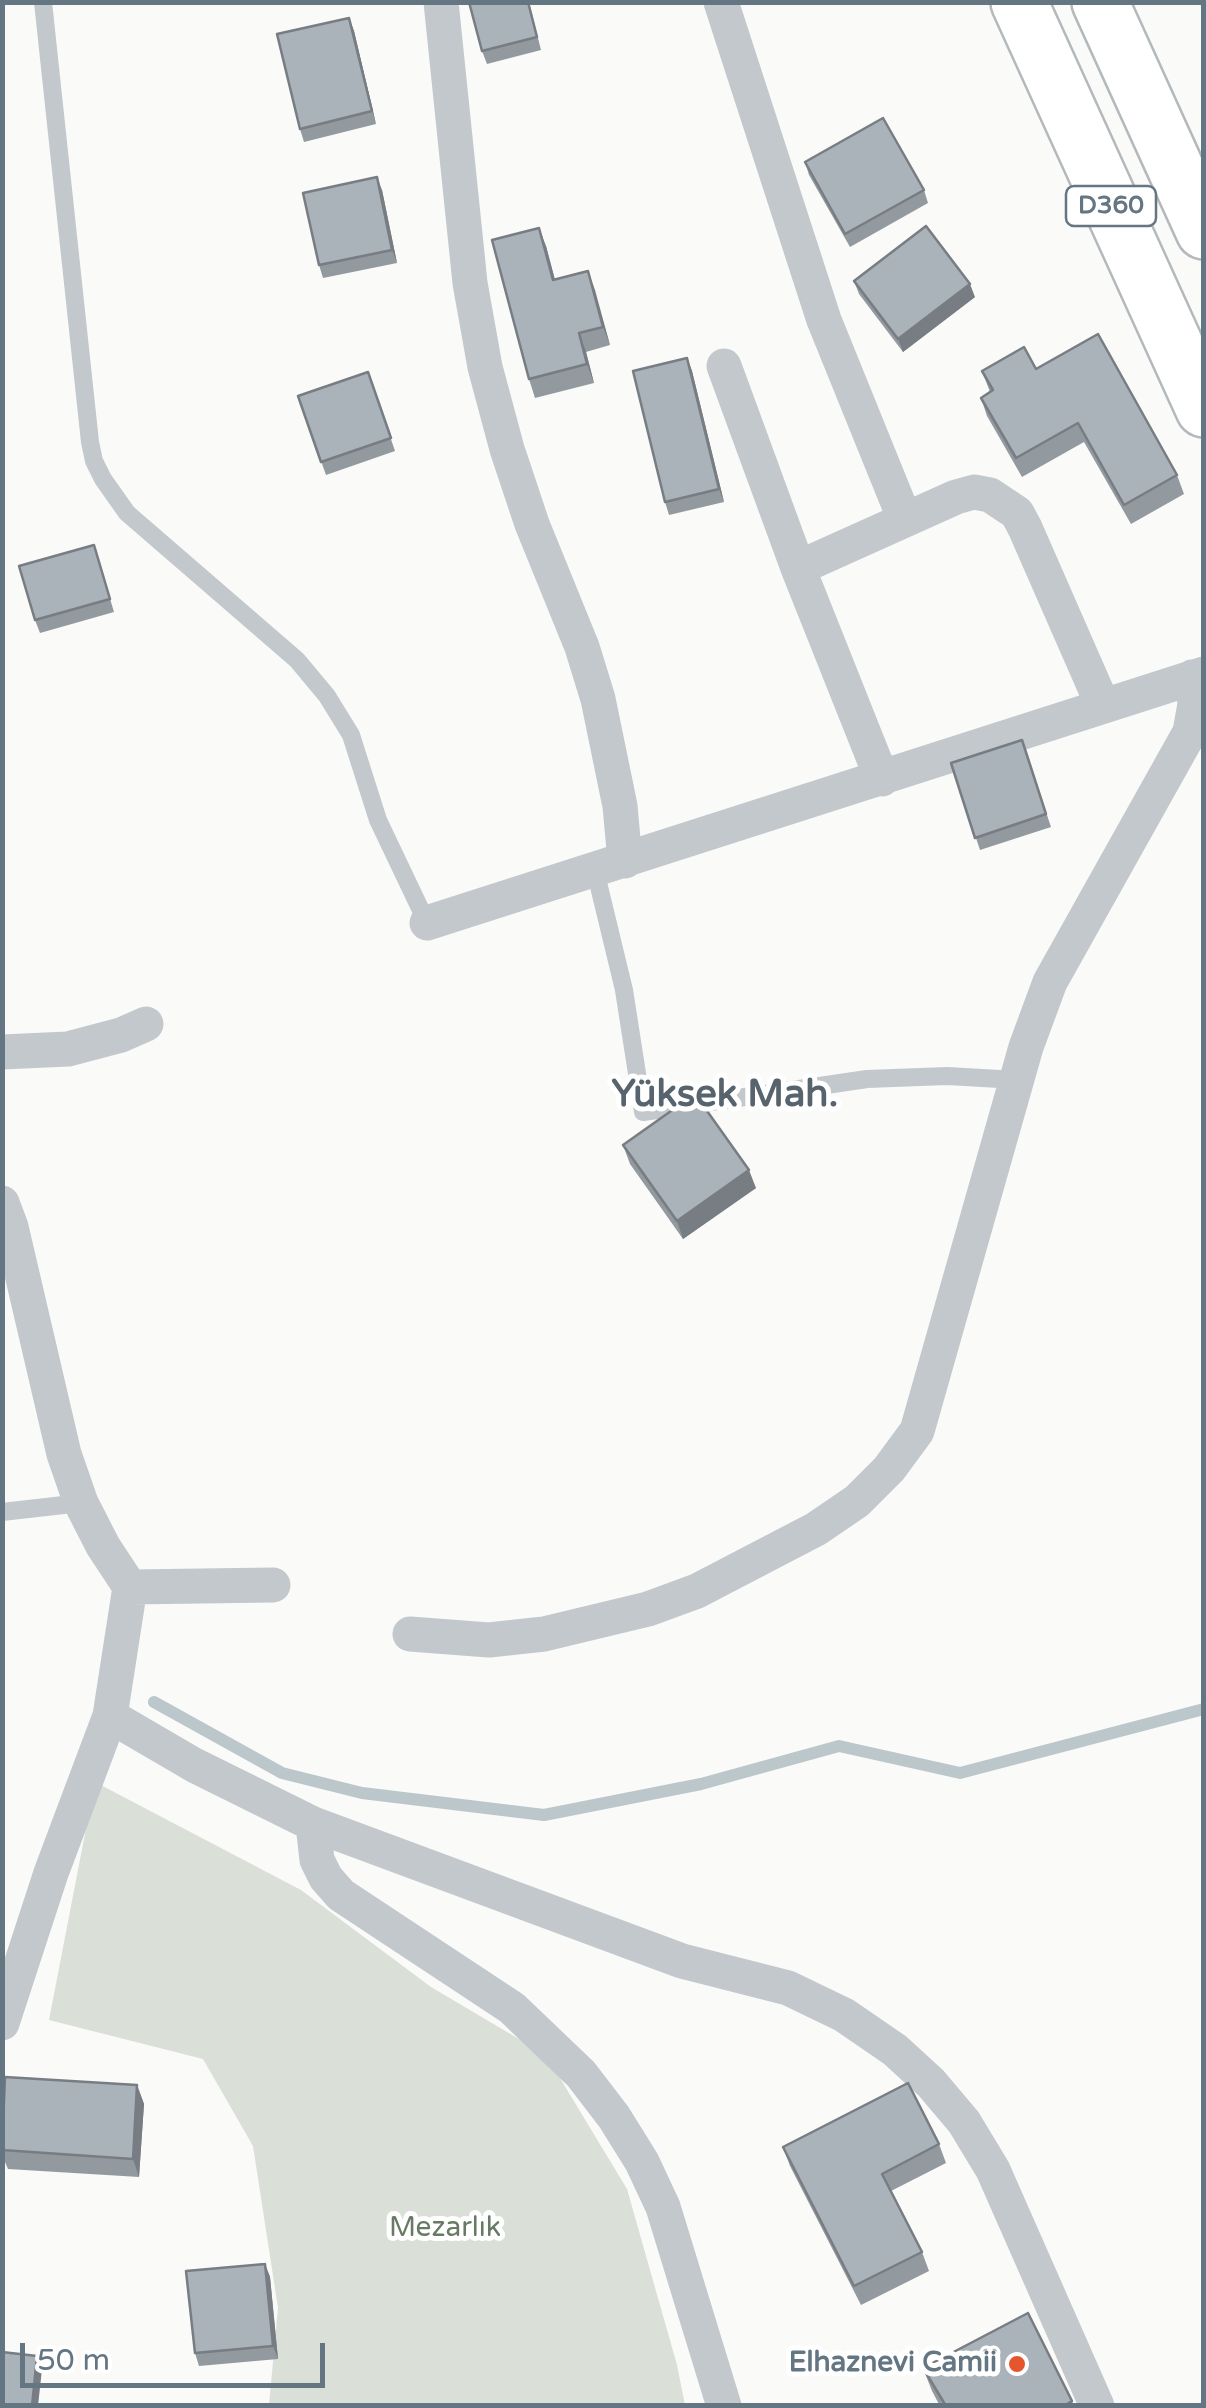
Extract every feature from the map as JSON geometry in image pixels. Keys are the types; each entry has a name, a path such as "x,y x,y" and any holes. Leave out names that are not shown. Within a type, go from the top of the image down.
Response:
{"highway":[{"name":"D360","path":"1019,2 1204,410"},
{"name":"D360","path":"1100,2 1204,231"}],"street":[{"path":"440,2 470,283 486,367 532,524 582,646 598,700 617,788 610,865"},
{"path":"721,2 824,320 905,520"},
{"path":"724,366 798,568 882,779"},
{"path":"798,568 974,492 1004,502 1017,513 1103,706"},
{"path":"410,1634 489,1640 544,1634 632,1614 697,1591 816,1529 857,1500 890,1468 917,1430 1017,1080 1050,982 1190,732 1198,675 427,923"},
{"path":"2,1052 68,1049 146,1024"},
{"path":"2,1203 64,1454 102,1546 130,1587 110,1716 51,1873 2,2023"},
{"path":"130,1587 273,1584"},
{"path":"110,1716 194,1765 313,1824 682,1962 788,1988 844,2015 895,2050 931,2083 964,2122 993,2170 1096,2406"},
{"path":"313,1824 317,1860 326,1878 342,1894 512,2008 581,2074 614,2117 642,2162 662,2207 724,2406"}],"lane":[{"path":"43,2 94,461 127,513 297,660 327,696 351,736 378,820 427,923"},
{"path":"610,865 643,1112 867,1079 947,1076 1017,1080"},
{"path":"2,1512 81,1503"}],"green space":[{"name":"Mezarlık","path":"95,1782 301,1890 431,1987 546,2055 627,2189 685,2405 269,2405 278,2308 253,2146 203,2059 49,2020"}],"building":[{"path":"469,2 528,2 537,37 482,51"},
{"path":"349,18 372,111 300,129 277,34"},
{"path":"883,118 924,190 845,234 805,162"},
{"path":"377,177 392,250 319,265 303,193"},
{"path":"926,226 970,284 898,339 854,281"},
{"path":"539,228 553,280 588,271 603,327 579,333 587,364 529,379 492,240"},
{"path":"1098,334 1177,475 1124,505 1078,423 1016,458 981,398 993,390 982,371 1024,347 1036,369"},
{"path":"687,358 719,489 665,502 633,371"},
{"path":"368,372 391,438 321,462 298,396"},
{"path":"94,545 110,599 35,620 19,566"},
{"path":"1022,740 1046,814 975,838 951,763"},
{"path":"695,1094 749,1170 677,1221 623,1145"},
{"path":"5,2077 137,2085 133,2159 2,2150"},
{"path":"908,2083 939,2144 882,2174 922,2252 854,2286 783,2147"},
{"path":"265,2264 273,2346 195,2353 186,2271"},
{"name":"Elhaznevi Camii","path":"1028,2313 1072,2401 1064,2406 946,2406 923,2368"},
{"path":"2,2352 37,2356 32,2406 2,2406"}],"waterway":[{"path":"154,1702 282,1773 362,1793 544,1815 701,1784 839,1746 960,1773 1204,1709"}],"place":[{"name":"Elhaznevi Camii","path":"1017,2364"}],"district":[{"name":"Yüksek Mah.","path":"725,1096"}]}
